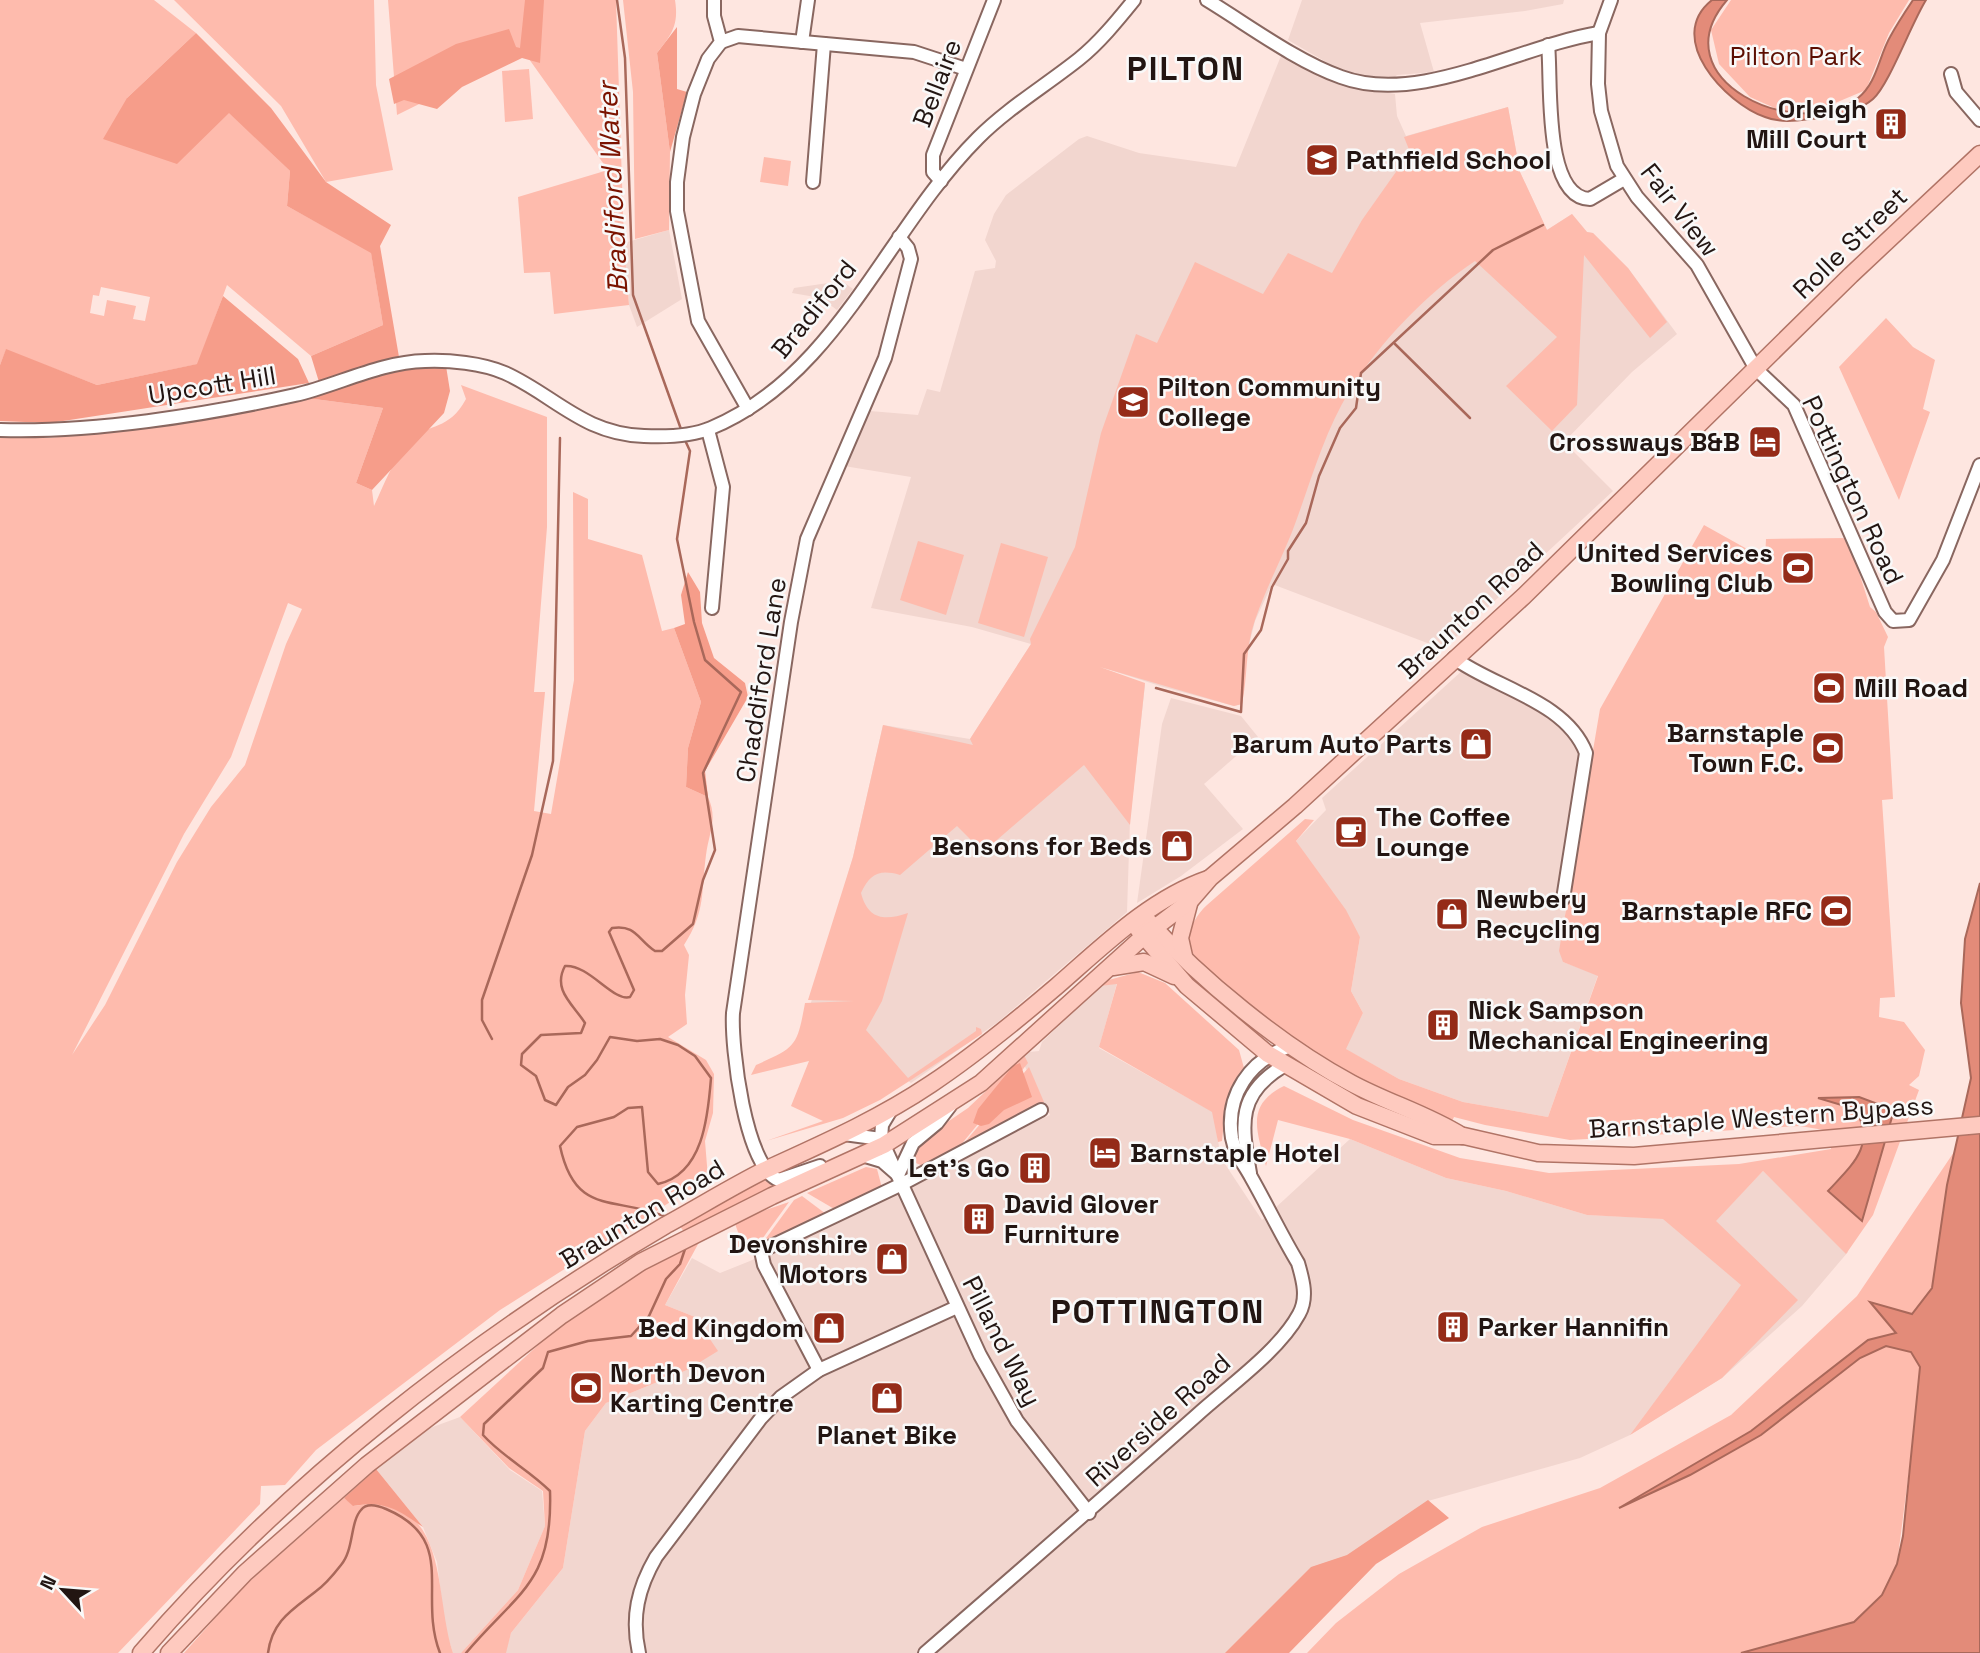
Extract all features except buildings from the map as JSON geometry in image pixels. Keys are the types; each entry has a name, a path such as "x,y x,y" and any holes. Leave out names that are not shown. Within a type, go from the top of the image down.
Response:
{"main road":[{"name":"Rolle Street","path":"1756,369 1979,157"},
{"name":"Braunton Road","path":"169,1653 245,1573 326,1501 528,1339 642,1262 862,1155 950,1106 1016,1055 1106,970 1190,901 1210,878 1295,806 1524,596 1756,369"},
{"name":"Braunton Road","path":"141,1653 256,1533 348,1450 434,1381 550,1297 732,1188 894,1107 998,1037 1137,918 1188,886 1210,878"},
{"path":"1184,956 1180,938 1190,901"},
{"name":"Barnstaple Western Bypass","path":"1137,918 1187,986 1268,1054 1390,1120 1434,1136 1464,1136 1538,1153 1600,1156 1980,1125"},
{"name":"Barnstaple Western Bypass","path":"1150,933 1184,956 1290,1046 1354,1084 1438,1121 1464,1136"},
{"path":"1106,970 1117,965 1144,962 1156,965 1187,986"}],"street":[{"path":"714,0 714,16 721,41"},
{"path":"802,42 808,0"},
{"name":"Bellaire","path":"941,180 933,172 932,162 994,0"},
{"name":"Bradiford","path":"523,382 572,416 631,435 677,435 702,431 748,410 806,362 941,180 985,131 1087,52 1133,0"},
{"path":"1207,0 1316,67 1363,83 1398,86 1426,83 1600,30 1611,0"},
{"name":"Fair View","path":"1600,30 1598,84 1601,111 1624,179 1697,265 1756,369"},
{"path":"748,410 698,321 677,211 682,137 694,94 708,59 721,41 738,36 914,52 966,69"},
{"path":"813,183 824,44"},
{"path":"1548,45 1553,140 1568,186 1575,195 1590,199 1624,179"},
{"path":"1951,74 1956,92 1980,120"},
{"name":"Chaddiford Lane","path":"765,1171 741,1102 732,1043 733,1013 791,622 810,530 881,367 908,275 911,253 899,237"},
{"name":"Upcott Hill","path":"0,430 49,431 164,417 296,395 403,362 426,360 490,368 523,382"},
{"name":"Pottington Road","path":"1756,369 1794,405 1885,612 1893,621 1909,620 1943,560 1980,465"},
{"path":"702,431 723,487 712,608"},
{"path":"1454,658 1553,714 1583,744 1586,753 1563,899"},
{"name":"Riverside Road","path":"925,1653 1088,1513 1287,1332 1301,1312 1304,1280 1298,1263 1251,1175 1239,1160 1232,1140 1231,1114 1236,1094 1248,1074 1268,1054 1290,1046"},
{"name":"Riverside Road","path":"1251,1175 1244,1121 1247,1106 1255,1087 1285,1065"},
{"path":"900,1180 913,1143 937,1124 950,1106"},
{"path":"843,1134 883,1142 882,1125 894,1107"},
{"path":"819,1370 764,1265 761,1251 1041,1110"},
{"name":"Pilland Way","path":"883,1142 957,1307 1017,1421 1088,1513"},
{"path":"732,1188 751,1166 756,1149 784,1163"},
{"path":"862,1155 882,1161 900,1180"},
{"path":"765,1171 779,1180 825,1164 840,1165"},
{"path":"639,1653 635,1625 641,1582 656,1557 761,1418 781,1397 819,1370 957,1307"}],"shaded area":[{"path":"525,0 544,0 540,63 522,58 462,87 437,109 404,100 394,104 389,79 456,44 509,29 516,47 520,48"},
{"path":"1302,0 1564,0 1563,4 1525,11 1420,23 1434,72 1397,75 1393,79 1358,75 1333,66 1288,40"},
{"path":"1712,0 1727,0 1710,29 1710,56 1722,78 1744,96 1772,108 1803,113 1832,110 1858,98 1874,77 1886,44 1913,0 1926,0 1886,81 1873,99 1840,115 1785,121 1771,119 1749,110 1718,84 1706,68 1697,50 1694,32 1699,15"},
{"path":"677,27 677,89 687,92 670,152 657,53"},
{"path":"196,33 271,108 326,182 391,225 380,246 399,357 319,382 311,356 383,325 371,253 287,206 290,171 229,113 177,164 103,139 127,98"},
{"path":"1283,51 1349,85 1395,94 1397,116 1406,136 1508,107 1520,172 1547,230 1572,214 1587,232 1593,233 1628,268 1677,334 1632,372 1564,442 1613,491 1443,649 1272,584 1255,621 1246,657 1242,704 1234,706 1160,686 1064,655 1145,685 1130,820 1127,912 998,1022 911,1083 810,1006 853,857 883,725 970,739 1031,644 972,627 871,608 911,477 844,466 870,411 918,415 927,389 940,392 975,271 995,268 996,261 985,240 994,214 1006,195 1079,139 1087,136 1139,153 1236,167"},
{"path":"669,230 682,299 637,327 629,305 624,243"},
{"path":"842,281 853,289 837,310 821,298 792,293 794,288"},
{"path":"223,296 298,359 309,383 50,423 0,421 0,365 6,349 97,385 197,364"},
{"path":"446,366 450,391 444,413 372,490 356,483 383,408 299,397 400,368"},
{"path":"688,572 700,592 702,623 714,658 745,683 748,697 705,771 708,797 686,787 688,748 701,702 674,628 685,624 681,595"},
{"path":"1464,669 1545,715 1565,731 1579,751 1556,899 1566,903 1563,962 1598,975 1548,1117 1463,1102 1399,1079 1345,1049 1363,1013 1351,991 1360,937 1296,841 1326,810 1322,798"},
{"path":"1171,698 1241,716 1258,737 1204,784 1243,829 1181,876 1137,903 1162,724"},
{"path":"1980,883 1980,1653 1741,1653 1854,1622 1882,1595 1897,1564 1903,1536 1920,1367 1911,1352 1886,1346 1860,1358 1761,1435 1690,1475 1619,1508 1751,1431 1868,1340 1896,1333 1870,1302 1912,1314 1932,1288 1947,1185 1971,1078 1961,1003 1965,939"},
{"path":"1117,983 1099,1048 1213,1112 1221,1158 1262,1220 1350,1139 1446,1178 1506,1191 1587,1215 1715,1221 1763,1171 1848,1252 1802,1306 1722,1378 1630,1435 1580,1458 1428,1501 1246,1653 505,1653 511,1633 563,1568 585,1431 606,1403 687,1370 695,1317 665,1305 692,1258 720,1273 750,1261 1050,1115 1021,1059 1029,1052 1039,1051 1042,1042 1100,986"},
{"path":"1020,1063 1032,1097 1004,1110 989,1124 981,1126 973,1123 978,1109 1013,1066"},
{"path":"1859,1097 1894,1110 1862,1221 1828,1191 1859,1154 1863,1133 1861,1122 1855,1109 1818,1098"},
{"path":"460,1417 510,1470 542,1491 545,1526 518,1590 461,1653 453,1653 445,1628 437,1562 423,1527 376,1469 430,1428"},
{"path":"376,1469 423,1527 391,1508 374,1505 353,1506 344,1498"},
{"path":"1428,1500 1449,1518 1376,1564 1289,1653 1225,1653 1311,1567 1347,1555"}],"green space":[{"path":"0,0 154,0 196,33 127,98 229,112 290,171 287,206 371,252 383,325 311,356 227,285 198,364 97,385 6,350 0,365","holes":["101,287 150,297 145,321 133,319 136,306 107,300 104,316 90,313 93,295 99,296"]},
{"path":"174,0 374,0 376,85 393,170 326,182 281,106"},
{"path":"388,0 616,0 624,243 629,305 554,314 550,272 524,273 518,197 608,170 524,52 397,115"},
{"path":"623,0 675,0 676,9 673,29 657,53 670,152 669,230 635,239 633,92"},
{"name":"Pilton Park","path":"1731,0 1909,0 1889,33 1866,90 1828,106 1790,115 1750,97 1719,64 1711,30"},
{"path":"529,69 533,119 505,122 502,71"},
{"path":"1508,107 1520,172 1547,230 1572,214 1587,232 1593,233 1628,268 1667,322 1650,338 1584,255 1577,405 1552,431 1506,386 1557,337 1475,261 1423,303 1406,319 1362,372 1332,424 1292,532 1255,620 1242,704 1234,706 1100,667 1145,683 1130,825 1084,765 983,852 957,826 900,875 881,873 872,877 861,893 868,909 885,917 908,913 882,1001 866,1030 908,1078 976,1031 976,1027 981,1029 982,1034 880,1100 843,1118 766,1141 823,1121 791,1106 809,1061 751,1075 756,1065 792,1044 800,1029 805,1003 854,1001 808,1000 853,857 883,725 973,745 970,739 1031,644 1030,639 1075,547 1101,433 1136,334 1157,343 1195,262 1263,294 1288,253 1332,273 1362,220 1410,152 1404,137"},
{"path":"764,157 791,161 788,186 760,182"},
{"path":"1886,318 1913,347 1935,360 1923,409 1930,412 1899,500 1839,367"},
{"path":"461,385 547,417 547,527 534,692 545,692 534,811 551,814 574,680 573,492 588,499 588,539 642,555 662,631 674,628 701,702 688,748 686,787 708,797 713,819 699,911 684,945 689,955 685,995 687,1024 668,1037 706,1060 714,1074 713,1113 705,1141 708,1178 500,1310 316,1450 285,1485 261,1486 260,1504 118,1653 0,1653 0,436 49,438 152,427 299,397 383,408 356,483 372,490 374,506 389,472 410,442 417,435 446,422 466,399","holes":["288,603 302,609 286,644 245,765 211,807 177,862 105,1005 72,1055 184,834 231,757"]},
{"path":"1704,525 1765,559 1766,539 1848,538 1870,607 1876,612 1888,637 1884,647 1893,799 1882,800 1895,997 1880,998 1879,1017 1904,1022 1925,1050 1919,1076 1909,1085 1919,1090 1873,1215 1846,1254 1763,1171 1716,1221 1798,1300 1722,1378 1630,1435 1741,1285 1663,1219 1587,1215 1506,1191 1446,1178 1350,1139 1278,1120 1266,1166 1257,1130 1259,1110 1263,1102 1284,1086 1353,1120 1460,1158 1549,1173 1739,1164 1831,1149 1830,1131 1800,1126 1570,1140 1454,1117 1451,1123 1377,1091 1300,1045 1217,980 1197,959 1185,940 1194,921 1207,905 1305,819 1314,820 1296,841 1346,910 1360,937 1351,991 1363,1013 1346,1049 1399,1079 1463,1102 1548,1117 1598,976 1563,962 1559,951 1600,709"},
{"path":"918,541 964,555 946,615 900,600"},
{"path":"1001,543 1048,557 1024,637 978,623"},
{"path":"1138,972 1165,983 1239,1050 1244,1068 1226,1101 1222,1141 1218,1142 1212,1112 1099,1047 1117,984 1100,986 1105,981"},
{"path":"1024,1055 1028,1063 960,1146 923,1166 911,1161 911,1155 921,1140 968,1108"},
{"path":"1029,1067 1044,1102 965,1144 964,1143"},
{"path":"1956,1149 1947,1185 1932,1288 1980,1198 1927,1331 1897,1564 1882,1595 1854,1622 1741,1653 1307,1653 1336,1623 1399,1574 1482,1527 1600,1488 1731,1415 1857,1296"},
{"path":"866,1167 877,1169 882,1188 836,1210 807,1193"},
{"path":"762,1179 777,1186 685,1233 679,1225"},
{"path":"802,1196 826,1214 761,1245 794,1200"},
{"path":"789,1202 760,1242 728,1256 738,1232 734,1221"},
{"path":"703,1235 665,1305 695,1317 718,1351 687,1370 606,1403 585,1431 563,1568 511,1633 506,1653 461,1653 518,1590 545,1526 543,1491 509,1468 460,1417 561,1324 643,1268"},
{"path":"344,1498 354,1506 385,1506 408,1514 423,1530 432,1551 453,1653 184,1653 241,1589"}],"waterway":[{"name":"Bradiford Water","path":"617,0 625,58 633,295 682,432"},
{"path":"1156,688 1241,712 1244,654 1261,630 1272,587 1288,559 1288,551 1306,523 1319,476 1340,428 1356,408 1361,373 1493,250 1543,225"},
{"path":"1395,344 1470,418"},
{"path":"492,1039 482,1020 482,1000 532,855 553,761 560,438"},
{"path":"664,1216 598,1200 586,1194 575,1184 560,1146 577,1127 614,1117 628,1108 642,1107 648,1172 658,1184 673,1178 685,1169 694,1156 708,1110 711,1078 695,1056 678,1045 660,1039 637,1041 610,1037 597,1060 585,1075 568,1087 556,1105 545,1100 536,1076 521,1065 522,1054 541,1035 581,1033 585,1023 562,990 565,966 583,971 616,994 630,997 634,990 609,932 612,928 626,928 655,951 662,951 693,924 703,880 715,850 703,773 741,692 705,660 694,622 677,539 690,451 684,438"},
{"name":"Bradiford Water","path":"466,1653 529,1584 545,1547 549,1522 550,1491 483,1435 484,1424 543,1368 548,1352 588,1341 631,1336 649,1316 666,1279 680,1264 685,1249"},
{"name":"Bradiford Water","path":"268,1653 274,1632 284,1617 322,1586 341,1565 348,1552 358,1515 366,1506 373,1505 408,1522 422,1536 432,1570 434,1631 440,1653"}],"place":[{"name":"Orleigh Mill Court","path":"1891,124"},
{"name":"Pathfield School","path":"1322,160"},
{"name":"Pilton Community College","path":"1133,402"},
{"name":"Crossways B&B","path":"1765,442"},
{"name":"United Services Bowling Club","path":"1798,568"},
{"name":"Mill Road","path":"1829,688"},
{"name":"Barum Auto Parts","path":"1476,744"},
{"name":"Barnstaple Town F.C.","path":"1828,748"},
{"name":"The Coffee Lounge","path":"1351,832"},
{"name":"Bensons for Beds","path":"1177,846"},
{"name":"Barnstaple RFC","path":"1836,911"},
{"name":"Newbery Recycling","path":"1452,914"},
{"name":"Nick Sampson Mechanical Engineering","path":"1443,1025"},
{"name":"Barnstaple Hotel","path":"1105,1153"},
{"name":"Let's Go","path":"1035,1168"},
{"name":"David Glover Furniture","path":"979,1219"},
{"name":"Devonshire Motors","path":"892,1259"},
{"name":"Parker Hannifin","path":"1453,1327"},
{"name":"Bed Kingdom","path":"829,1328"},
{"name":"North Devon Karting Centre","path":"586,1388"},
{"name":"Planet Bike","path":"887,1398"}],"district":[{"name":"PILTON","path":"1186,69"},
{"name":"POTTINGTON","path":"1158,1312"}]}
